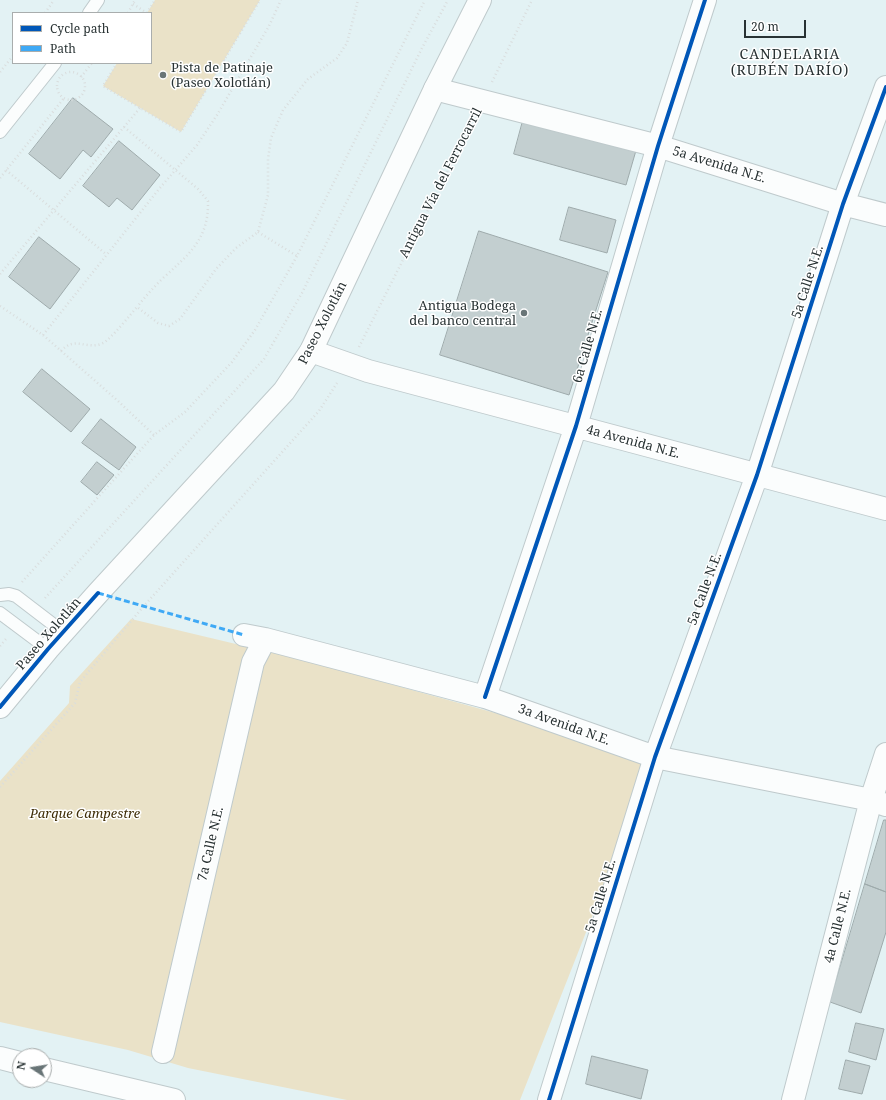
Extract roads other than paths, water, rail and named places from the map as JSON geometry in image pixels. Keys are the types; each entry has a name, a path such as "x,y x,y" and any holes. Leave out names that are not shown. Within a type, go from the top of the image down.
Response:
{"street":[{"name":"Paseo Xolotlán","path":"0,707 63,632 284,391 311,351 435,89 480,0"},
{"name":"6a Calle N.E.","path":"485,697 576,426 658,146 705,0"},
{"name":"5a Calle N.E.","path":"549,1100 655,757 757,475 843,204 886,87"},
{"name":"5a Avenida N.E.","path":"435,89 483,100 658,146 843,204 886,215"},
{"name":"4a Avenida N.E.","path":"311,351 348,365 886,509"},
{"name":"3a Avenida N.E.","path":"244,635 265,639 485,697 655,757 878,803"},
{"name":"7a Calle N.E.","path":"163,1052 253,662 265,639"},
{"name":"4a Calle N.E.","path":"793,1100 878,803 886,754"},
{"path":"0,1058 12,1061"},
{"path":"52,1071 174,1100"}],"lane":[{"path":"90,12 98,0"},
{"path":"0,132 54,64"},
{"path":"0,595 9,594 16,596 63,632"},
{"path":"0,613 48,649"}],"place":[{"name":"Pista de Patinaje (Paseo Xolotlán)","path":"163,75"},
{"name":"Antigua Bodega del banco central","path":"524,313"}],"district":[{"name":"CANDELARIA (RUBÉN DARÍO)","path":"790,64"}],"park label":[{"name":"Parque Campestre","path":"85,814"}]}
